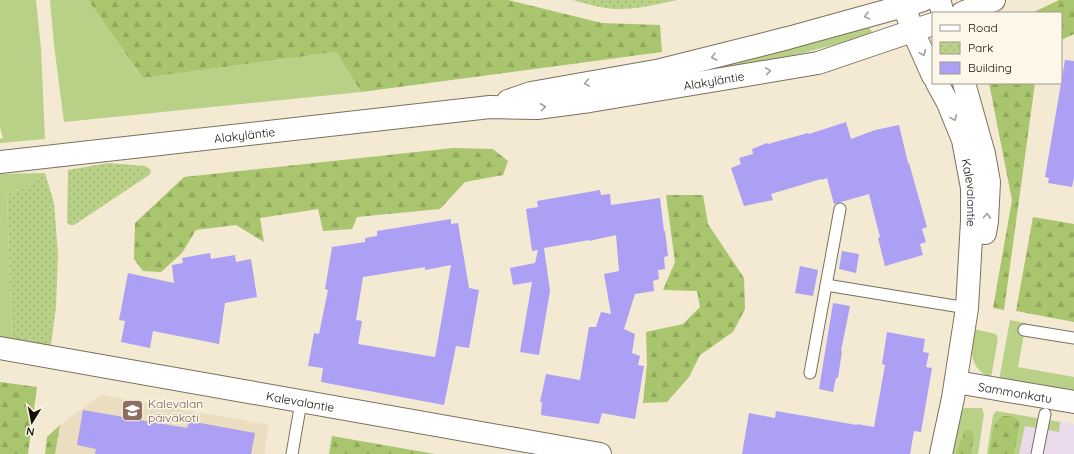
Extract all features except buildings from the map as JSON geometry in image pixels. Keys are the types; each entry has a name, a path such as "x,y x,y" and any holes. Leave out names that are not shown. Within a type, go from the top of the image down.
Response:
{"street":[{"path":"939,0 943,12"},
{"path":"964,12 994,0"},
{"path":"914,3 913,31 932,74"},
{"name":"Alakyläntie","path":"490,107 531,93 661,70 795,36 914,3"},
{"name":"Alakyläntie","path":"0,162 490,107 537,108 590,101 818,63 932,24"},
{"name":"Kalevalantie","path":"938,84 948,103 963,140 972,188 972,221 967,308 954,398 941,454"},
{"name":"Kalevalantie","path":"964,84 984,154 989,182 987,221 981,264 967,308"},
{"name":"Kalevalantie","path":"0,348 600,454"},
{"name":"Sammonkatu","path":"956,382 1074,402"}],"lane":[{"path":"810,373 840,209"},
{"path":"826,284 967,308"},
{"path":"1024,330 1074,338"},
{"path":"292,454 301,402"},
{"path":"1037,454 1045,414"}],"shaded area":[{"name":"Kalevalan päiväkoti","path":"101,395 269,425 264,454 55,454 60,425"},
{"path":"1009,413 1074,424 1074,454 1002,454"}],"green space":[{"path":"0,0 36,0 41,49 45,139 0,143 0,139 3,138 0,127"},
{"path":"50,0 88,0 143,78 336,52 361,92 64,122"},
{"path":"88,0 508,0 602,23 660,25 662,52 361,92 336,52 143,78"},
{"path":"573,0 677,0 631,9 615,9 599,7"},
{"path":"1059,0 1074,0 1074,34 1062,40 1062,12 1034,12"},
{"path":"869,27 872,32 871,35 795,55 721,69 718,68 718,67"},
{"path":"989,84 1035,84 1004,310 993,308 1012,200"},
{"path":"453,148 493,149 508,161 503,175 465,182 440,209 357,217 352,229 323,231 318,209 260,218 264,242 236,225 196,230 182,253 161,272 143,271 134,259 135,223 184,177"},
{"path":"108,163 145,166 151,171 149,175 74,225 70,225 67,223 68,170"},
{"path":"45,173 35,182 7,195 12,341 0,338 0,174"},
{"path":"45,173 54,203 58,254 56,307 51,345 12,341 7,195 35,182"},
{"path":"666,195 703,195 708,224 744,278 745,309 733,332 700,355 689,377 667,402 643,403 647,364 646,332 683,324 700,307 697,291 663,290 675,262"},
{"path":"1033,217 1074,224 1074,322 1016,311"},
{"path":"1010,320 1026,323 1018,367 1074,377 1074,394 999,380"},
{"path":"974,329 996,334 998,338 991,378 978,369 973,358 972,344"},
{"path":"0,382 37,387 28,454 0,454"},
{"path":"964,408 982,408 984,414 978,454 953,454 960,415"},
{"path":"996,411 1060,422 1059,432 1025,426 1019,454 987,454 993,415"},
{"path":"1002,416 1012,416 1020,422 1014,454 989,454 994,426"},
{"path":"60,425 55,454 45,454 47,437"},
{"path":"965,430 970,430 974,436 971,454 956,454"},
{"path":"332,436 435,454 329,454"}],"place":[{"name":"Kalevalan päiväkoti","path":"133,410"}]}
